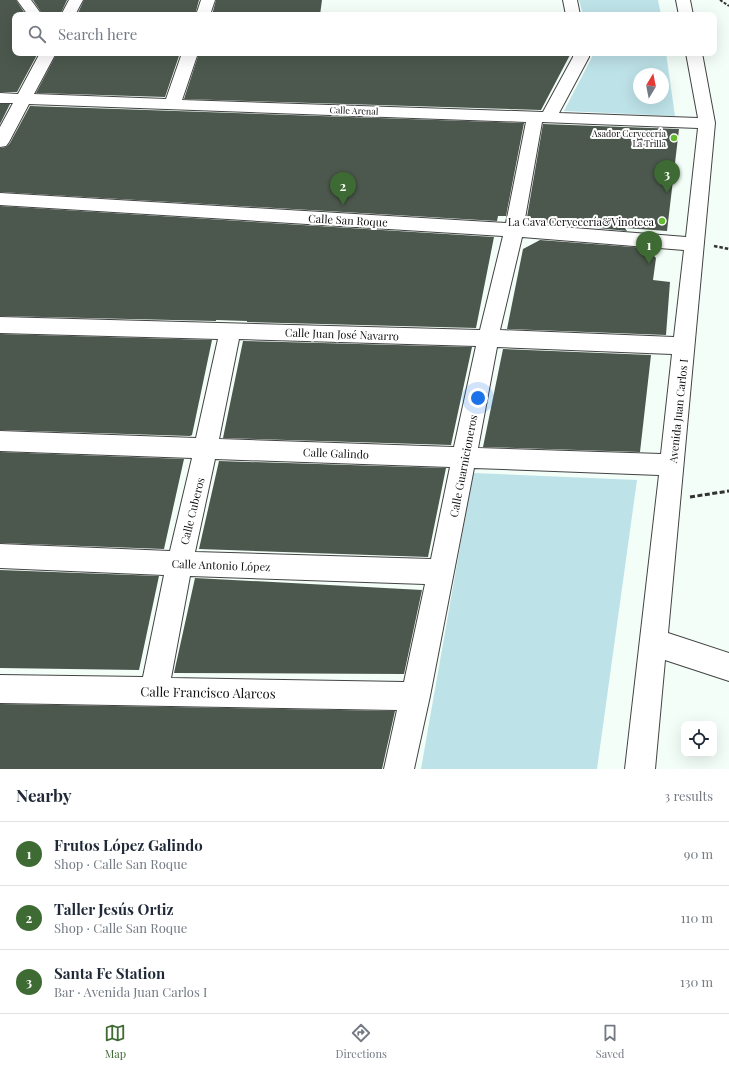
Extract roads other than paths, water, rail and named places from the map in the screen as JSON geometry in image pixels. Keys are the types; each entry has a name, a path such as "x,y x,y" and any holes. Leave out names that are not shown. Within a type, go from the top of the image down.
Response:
{"street":[{"path":"24,0 34,12"},
{"path":"70,12 76,0"},
{"path":"204,12 208,0"},
{"path":"570,0 572,12"},
{"path":"683,0 685,12"},
{"path":"0,142 46,56"},
{"path":"173,103 189,56"},
{"name":"Calle Guarnicioneros","path":"399,769 416,696 488,338 542,116 581,56"},
{"name":"Avenida Juan Carlos I","path":"640,769 707,123 695,56"},
{"name":"Calle Arenal","path":"0,98 707,123"},
{"name":"Calle San Roque","path":"0,199 514,230 695,244"},
{"name":"Calle Juan José Navarro","path":"0,325 488,338 684,346"},
{"name":"Calle Cuberos","path":"154,691 179,564 207,448 230,331"},
{"name":"Calle Galindo","path":"0,441 672,465"},
{"name":"Calle Antonio López","path":"0,556 179,564 441,572"},
{"path":"653,642 729,666"},
{"name":"Calle Francisco Alarcos","path":"0,689 416,696"}],"place":[{"name":"Asador Cervecería La Trilla","path":"674,138"},
{"name":"Santa Fe Station","path":"667,193"},
{"name":"Taller Jesús Ortiz","path":"343,205"},
{"name":"La Cava Cervecería&Vinoteca","path":"662,221"},
{"name":"Frutos López Galindo","path":"649,264"}]}
